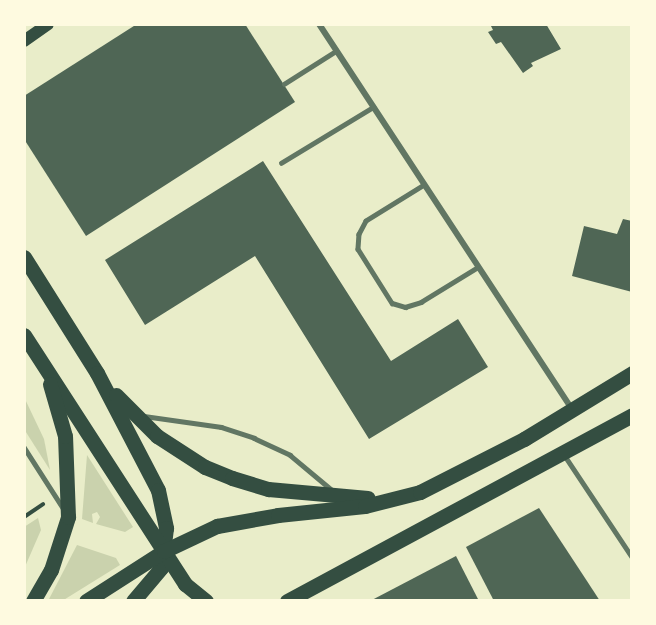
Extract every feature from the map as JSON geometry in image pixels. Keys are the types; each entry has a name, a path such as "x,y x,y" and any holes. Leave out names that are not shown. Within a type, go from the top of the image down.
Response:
{"main road":[{"path":"24,41 48,24"},
{"path":"24,257 97,373 152,472 163,508 164,551 157,576 133,601"},
{"path":"24,334 185,584 206,601"},
{"path":"33,601 51,570 68,517 70,488 65,436 43,364"},
{"path":"97,373 133,415 180,452 232,478 268,489 338,496 387,497 420,492"},
{"path":"86,601 164,551 208,530 247,519 365,506 420,492 573,411 632,373"},
{"path":"287,601 632,415"}],"street":[{"path":"319,24 573,411"}],"lane":[{"path":"284,84 336,51"},
{"path":"280,163 373,107"},
{"path":"424,185 366,221 359,234 358,249 392,303 405,307 421,302 478,267"},
{"path":"133,415 186,420 254,438 306,466 338,496"},
{"path":"24,447 68,517"},
{"path":"563,454 632,557"}],"path":[{"path":"24,517 43,504"}],"green space":[{"path":"24,397 44,439 50,470 24,429"},
{"path":"87,455 133,527 125,532 96,524 100,517 97,512 92,514 93,523 82,519"},
{"path":"38,518 41,530 24,569 24,527"},
{"path":"77,545 116,558 120,565 62,601 48,601"}],"building":[{"path":"137,24 245,24 295,102 86,236 24,139 24,96"},
{"path":"490,24 546,24 561,49 531,63 533,66 523,73 501,42 496,44 488,32 493,30"},
{"path":"263,161 391,361 458,319 488,367 369,439 255,256 145,325 105,260"},
{"path":"623,219 632,221 632,292 572,276 584,226 617,234"},
{"path":"539,508 600,601 494,601 466,547"},
{"path":"456,556 479,601 370,601"}]}
